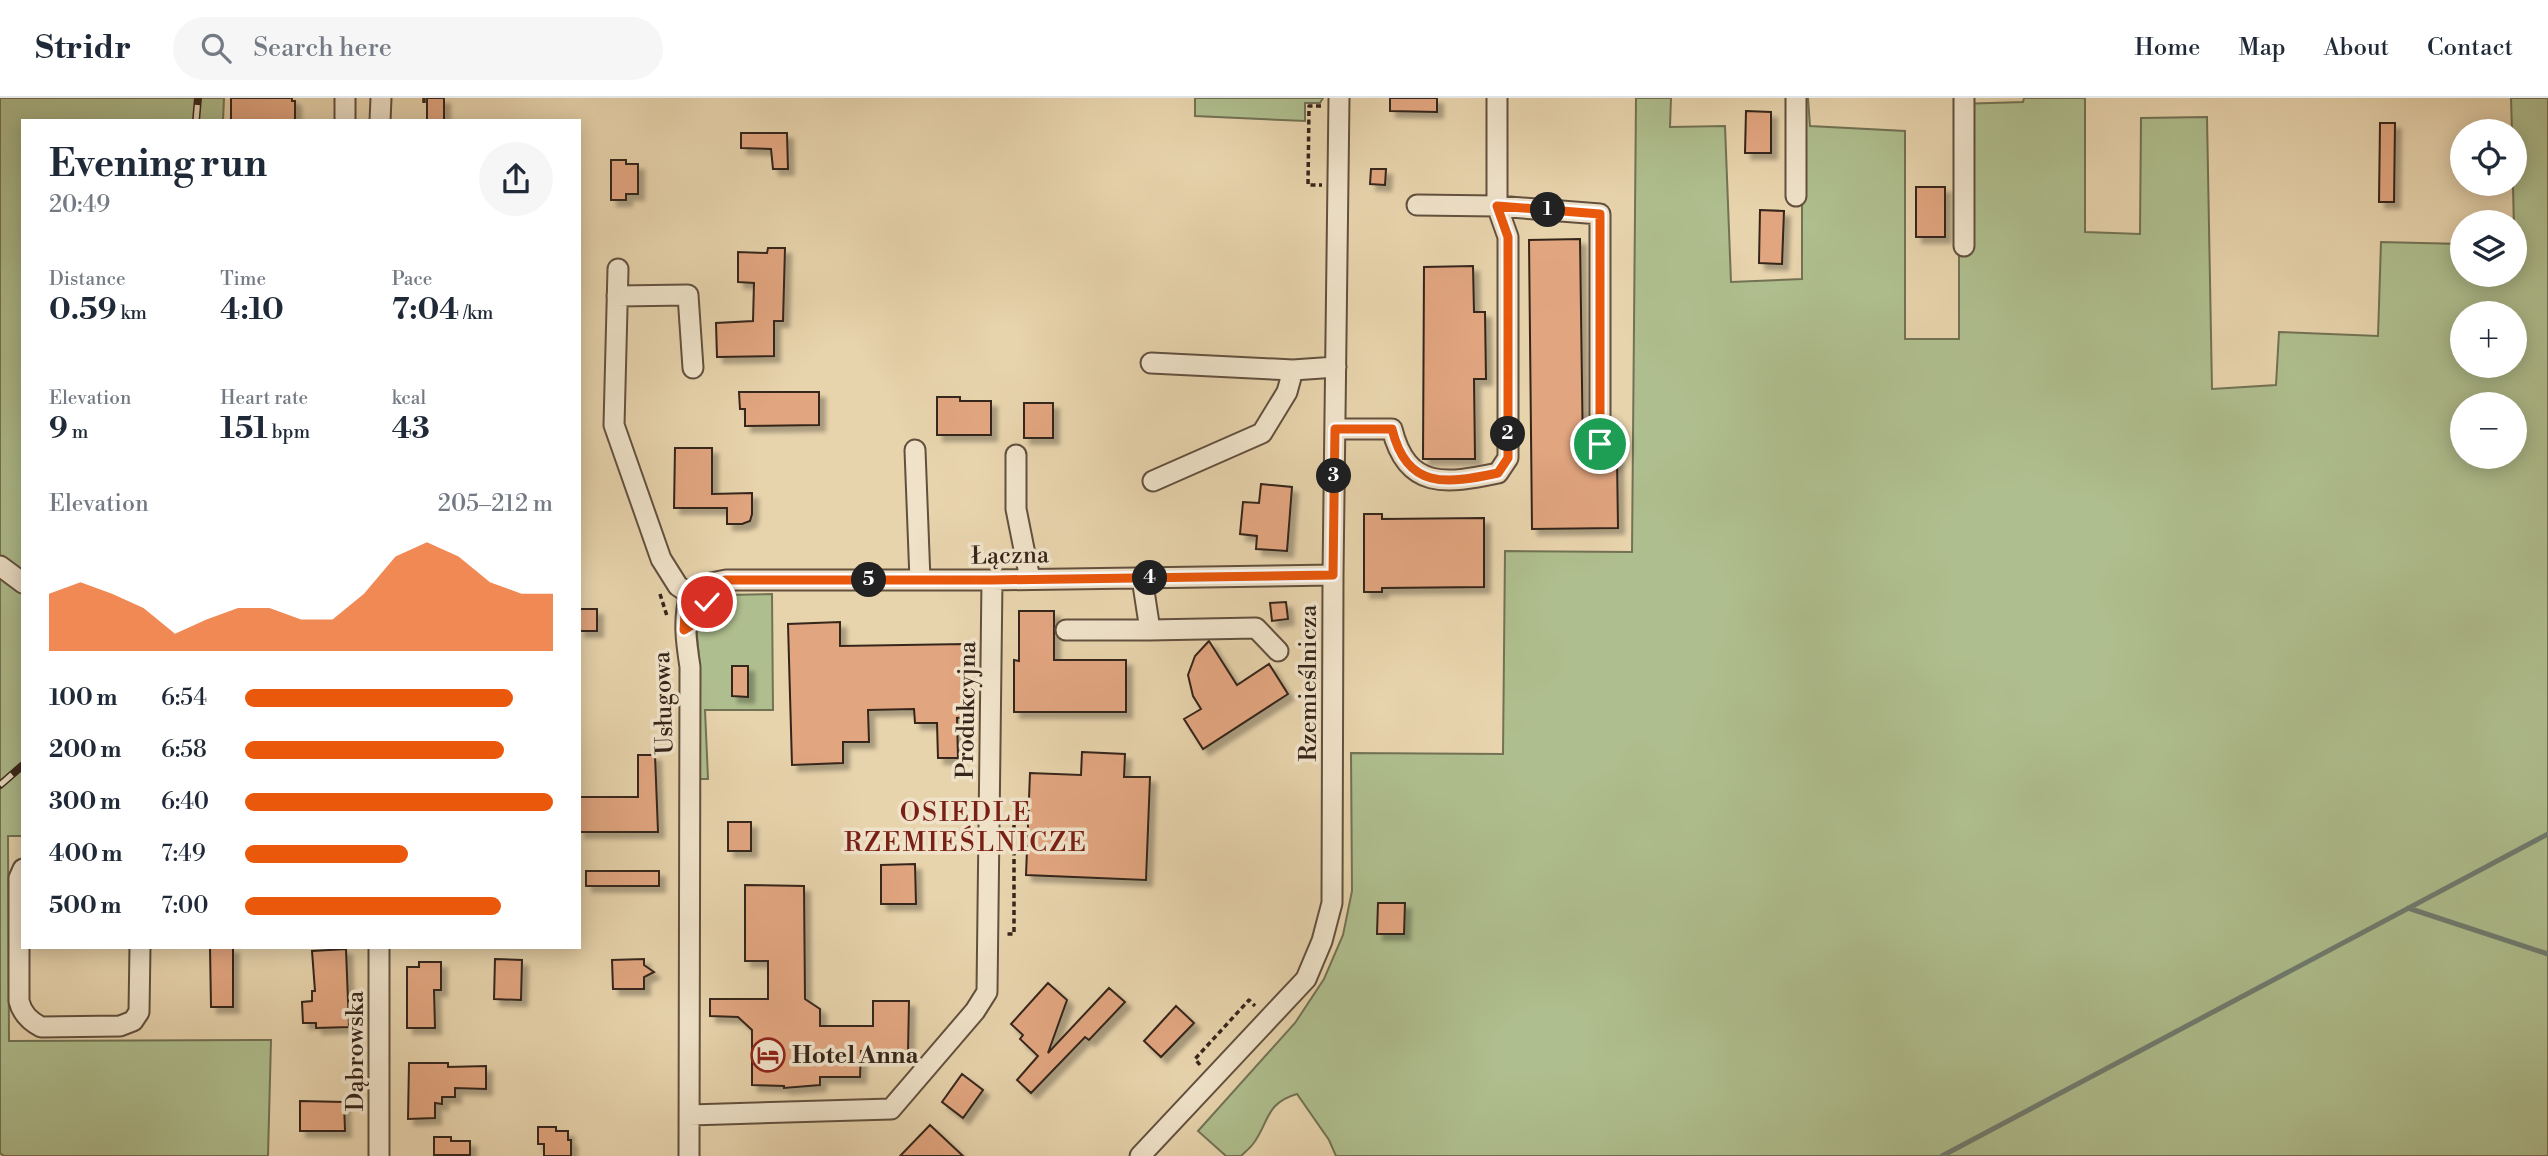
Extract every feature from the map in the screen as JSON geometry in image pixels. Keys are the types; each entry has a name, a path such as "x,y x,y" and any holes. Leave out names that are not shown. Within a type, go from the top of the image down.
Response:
{"street":[{"path":"345,98 345,119"},
{"path":"380,98 380,119"},
{"name":"Rzemieślnicza","path":"1140,1156 1306,979 1322,941 1332,903 1339,98"},
{"path":"1335,429 1392,429 1397,448 1405,463 1422,477 1463,480 1498,473 1508,458 1508,237 1497,206 1497,98"},
{"path":"1796,98 1796,197"},
{"path":"1964,98 1964,246"},
{"path":"1417,205 1497,206 1600,214 1600,444"},
{"path":"618,269 614,425 661,559 678,586 690,594"},
{"path":"617,296 688,295 693,368"},
{"path":"1152,363 1293,370 1336,367"},
{"path":"1153,481 1262,433 1287,393 1293,370"},
{"path":"915,450 920,580"},
{"path":"1016,455 1016,509 1030,579"},
{"path":"0,566 21,582"},
{"name":"Łączna","path":"690,594 706,584 726,580 992,580 1333,575"},
{"path":"1142,578 1150,630"},
{"name":"Produkcyjna","path":"690,1115 891,1109 975,1011 987,992 998,789 992,580"},
{"name":"Usługowa","path":"689,1156 690,667 684,630 690,594"},
{"path":"1066,630 1256,628 1278,652"},
{"path":"21,874 19,1000 21,1008 32,1022 41,1027 55,1027 120,1026 133,1021 139,1012 140,949"},
{"name":"Dąbrowska","path":"379,949 379,1156"}],"path":[{"path":"424,98 424,103 427,103"},
{"path":"1206,1071 1195,1059 1249,1000 1262,1012"}],"green space":[{"path":"0,98 224,98 223,119 21,119 21,836 8,836 9,1041 271,1040 268,1156 4,1156 0,1153"},
{"path":"1195,98 1323,98 1320,103 1305,103 1305,121 1195,116"},
{"path":"1636,98 1671,98 1670,127 1725,126 1731,282 1802,279 1802,98 1808,98 1810,126 1905,131 1905,339 1959,339 1959,104 2023,102 2024,98 2085,98 2085,232 2140,234 2141,118 2207,117 2212,389 2276,385 2279,332 2378,336 2381,242 2450,244 2450,287 2527,287 2527,210 2514,210 2513,196 2527,196 2527,119 2512,119 2511,98 2548,98 2548,1156 1336,1156 1329,1140 1297,1094 1273,1108 1253,1144 1241,1156 1226,1156 1198,1131 1295,1023 1324,979 1343,935 1352,891 1351,753 1503,754 1505,551 1632,552"},
{"path":"772,594 773,710 705,710 708,779 700,779 700,667 696,625 706,607 728,595"}],"building":[{"path":"231,98 292,98 292,101 295,101 295,119 231,119"},
{"path":"427,98 444,98 444,119 427,119"},
{"path":"1390,98 1437,98 1437,112 1390,111"},
{"path":"1746,111 1771,112 1771,153 1745,153"},
{"path":"2380,123 2395,123 2394,202 2379,202"},
{"path":"741,133 787,133 788,169 773,169 771,149 741,148"},
{"path":"611,160 626,160 626,164 638,164 638,194 626,194 626,200 611,200"},
{"path":"1371,169 1386,169 1385,185 1370,184"},
{"path":"1916,187 1945,187 1945,237 1916,237"},
{"path":"1760,210 1784,211 1782,264 1759,263"},
{"path":"1580,239 1583,457 1617,457 1618,528 1532,529 1529,240"},
{"path":"768,248 785,248 783,321 774,321 774,356 717,357 716,323 753,321 754,283 738,282 738,252 767,253"},
{"path":"1473,266 1474,312 1485,312 1486,379 1474,379 1475,459 1423,459 1424,267"},
{"path":"739,392 819,392 819,425 745,426 745,409 740,409"},
{"path":"937,397 960,397 960,401 991,401 991,435 937,435"},
{"path":"1024,403 1053,403 1053,438 1024,438"},
{"path":"675,448 712,448 712,494 752,493 750,521 727,524 727,508 674,508"},
{"path":"1261,484 1292,487 1287,551 1256,549 1257,536 1240,534 1243,502 1259,503"},
{"path":"1364,514 1382,514 1382,519 1484,518 1484,587 1382,588 1382,592 1364,592"},
{"path":"1286,602 1288,619 1272,621 1270,603"},
{"path":"581,609 597,609 597,631 581,631"},
{"path":"1019,611 1054,611 1054,660 1126,660 1126,712 1014,712 1014,660 1019,661"},
{"path":"840,622 840,646 966,644 967,717 957,718 958,758 938,758 937,723 915,723 914,709 868,710 869,742 843,742 843,763 792,765 788,624"},
{"path":"1209,641 1237,685 1269,664 1288,694 1203,749 1184,719 1201,709 1193,696 1188,675 1195,656"},
{"path":"732,666 748,666 748,697 732,696"},
{"path":"1082,752 1125,754 1124,777 1150,777 1146,880 1026,875 1030,773 1081,775"},
{"path":"638,755 655,755 658,832 581,832 581,797 638,797"},
{"path":"728,822 751,822 751,851 728,851"},
{"path":"915,864 916,904 881,904 881,865"},
{"path":"586,871 659,871 659,886 586,886"},
{"path":"745,885 804,886 805,999 820,1009 820,1026 873,1026 873,1001 909,1001 908,1052 861,1051 860,1077 820,1077 820,1085 784,1088 752,1085 752,1030 738,1017 710,1016 710,999 768,999 768,961 745,961"},
{"path":"1378,903 1405,903 1404,934 1377,934"},
{"path":"210,949 233,949 233,1007 211,1007"},
{"path":"346,949 349,1027 316,1028 316,1023 303,1023 302,1002 312,1001 312,991 315,991 312,951"},
{"path":"495,959 522,960 521,1000 494,999"},
{"path":"644,959 644,965 654,972 644,977 644,989 613,989 612,960"},
{"path":"419,962 441,962 441,990 434,990 435,1028 407,1028 407,967 419,967"},
{"path":"1048,983 1067,1000 1048,1053 1109,988 1125,1002 1089,1040 1085,1037 1031,1093 1017,1080 1038,1056 1020,1039 1023,1035 1011,1024"},
{"path":"1176,1006 1194,1023 1161,1057 1144,1041"},
{"path":"409,1063 448,1063 448,1067 486,1066 486,1089 455,1088 455,1097 442,1097 442,1104 435,1103 435,1118 408,1119"},
{"path":"962,1074 983,1090 963,1118 942,1102"},
{"path":"300,1101 344,1102 345,1131 300,1131"},
{"path":"930,1125 963,1156 900,1156"},
{"path":"538,1127 556,1127 556,1131 568,1131 571,1156 544,1156 544,1144 538,1144"},
{"path":"434,1137 470,1141 470,1155 434,1155"}],"waterway":[{"path":"1942,1156 2548,834"},
{"path":"2408,908 2548,954"}],"railway":[{"path":"196,119 198,98"},
{"path":"0,785 21,767"}],"place":[{"name":"Hotel Anna","path":"768,1055"}],"district":[{"name":"OSIEDLE RZEMIEŚLNICZE","path":"966,827"}],"route":[{"path":"707,602 698,612 697,622 684,630 690,594 706,584 726,580 992,580 1333,575 1335,429 1392,429 1397,448 1405,463 1422,477 1463,480 1498,473 1508,458 1508,237 1497,206 1600,214 1600,444"}]}
